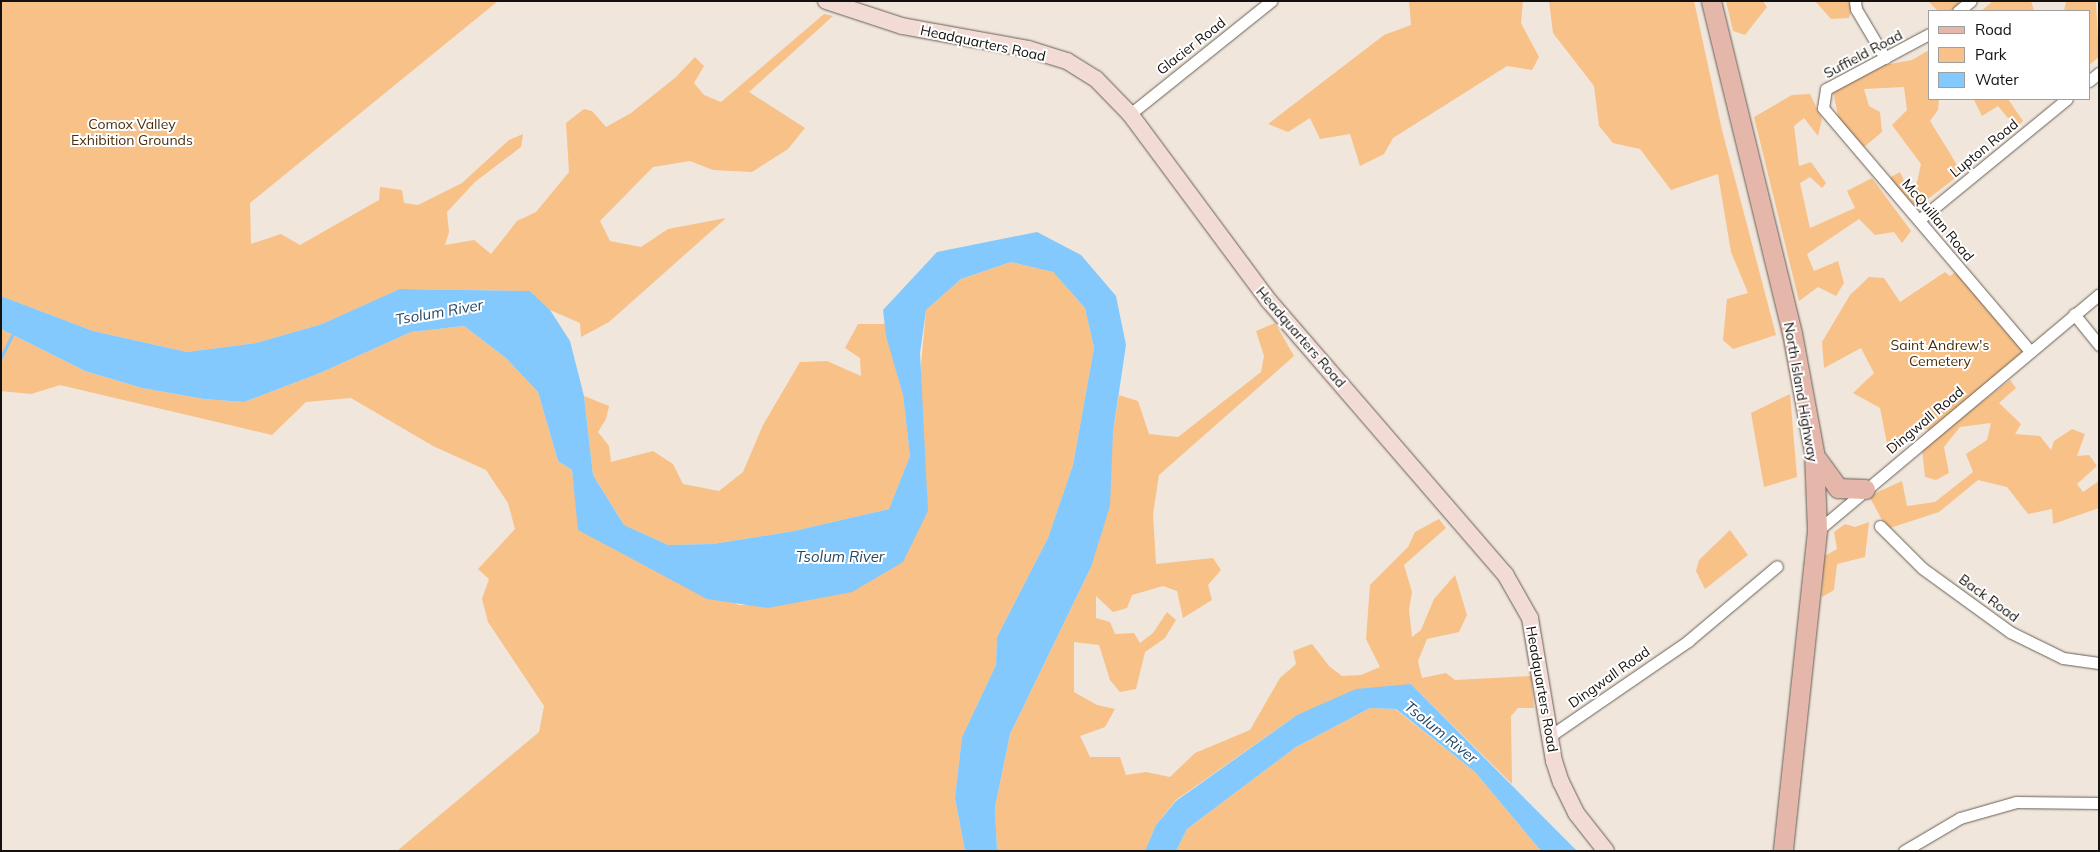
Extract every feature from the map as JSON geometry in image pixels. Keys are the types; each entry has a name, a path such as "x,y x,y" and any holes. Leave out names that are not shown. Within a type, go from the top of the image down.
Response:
{"main road":[{"name":"Headquarters Road","path":"826,1 902,26 1028,49 1067,61 1096,79 1130,114 1270,301 1505,574 1530,618 1554,761 1572,805 1606,851"},
{"name":"North Island Highway","path":"1711,1 1792,333 1814,452 1817,531 1784,851"},
{"path":"1814,452 1827,476 1838,488 1865,489"}],"street":[{"name":"Glacier Road","path":"1130,114 1271,1"},
{"path":"1855,1 1856,9 1885,58"},
{"path":"1959,10 1971,1"},
{"name":"Suffield Road","path":"1823,108 1826,89 1928,35"},
{"name":"Lupton Road","path":"1919,220 2066,100"},
{"name":"McQuillan Road","path":"1823,108 2030,351"},
{"name":"Dingwall Road","path":"1817,531 2099,294"},
{"path":"2074,314 2099,345"},
{"name":"Back Road","path":"1880,526 1922,568 2010,632 2063,658 2099,663"},
{"name":"Dingwall Road","path":"1550,736 1688,641 1777,566"},
{"path":"1904,851 1960,818 2016,802 2099,803"}],"green space":[{"name":"Comox Valley Exhibition Grounds","path":"1,1 498,1 250,203 251,244 281,234 300,245 379,200 380,187 402,190 404,203 418,205 462,183 509,140 523,134 521,147 475,182 447,212 449,232 445,245 474,240 491,254 517,221 536,212 569,172 566,123 584,109 592,111 606,127 631,113 676,77 695,57 704,66 694,83 704,95 721,102 824,14 833,16 749,92 805,128 788,149 752,172 713,170 690,161 653,167 600,221 610,241 641,247 668,229 726,218 609,322 581,337 580,323 550,310 530,291 401,289 322,324 256,343 187,352 93,331 1,296"},
{"path":"1409,1 1523,1 1521,23 1539,57 1532,70 1507,66 1393,138 1384,154 1360,166 1350,134 1320,139 1310,118 1288,132 1268,124 1384,35 1411,25"},
{"path":"1549,1 1694,1 1722,130 1776,335 1733,349 1723,340 1727,299 1748,293 1731,252 1718,174 1671,190 1640,149 1613,143 1599,126 1594,86 1553,33"},
{"path":"1726,1 1763,1 1767,7 1745,35 1733,31"},
{"path":"1815,1 1848,1 1852,8 1849,18 1831,19"},
{"path":"1928,1 1958,1 1960,4 1953,10 1937,10"},
{"path":"1993,1 2031,1 2034,10 1982,10"},
{"path":"2066,1 2096,1 2099,57 2090,64 2090,10 2064,10"},
{"path":"1928,51 1928,100 1939,100 1938,110 1930,121 1962,173 1916,208 1889,178 1900,172 1909,191 1917,182 1921,164 1892,125 1907,110 1904,87 1864,89 1869,106 1880,112 1882,132 1864,147 1839,121 1832,86 1884,65 1912,60"},
{"path":"1810,94 1822,119 1818,136 1804,118 1794,126 1799,166 1811,162 1826,183 1822,188 1810,177 1800,183 1810,228 1855,208 1847,191 1872,178 1911,231 1902,243 1894,232 1875,235 1859,219 1807,254 1814,271 1838,261 1844,283 1836,296 1818,287 1799,301 1754,117 1792,95"},
{"path":"1974,100 2009,100 2023,121 2016,128 1998,106 1982,116"},
{"path":"1011,262 1053,272 1085,308 1094,348 1073,465 1048,538 997,637 996,665 962,737 955,798 965,851 397,851 539,732 544,706 488,622 482,599 489,579 478,569 515,529 508,503 486,470 433,446 351,398 306,402 272,435 60,385 31,394 1,391 1,329 85,371 142,388 204,399 244,402 320,373 411,332 464,326 506,358 538,392 558,461 572,470 579,530 739,605 746,605 903,562 926,310 961,279"},
{"name":"Saint Andrew's Cemetery","path":"1960,269 2030,351 1931,434 1926,428 1889,454 1880,408 1853,393 1874,373 1861,348 1824,368 1822,342 1850,295 1869,277 1884,278 1900,302 1945,272 1950,276"},
{"path":"1275,323 1294,356 1159,475 1153,514 1156,564 1213,558 1221,570 1208,585 1212,600 1183,618 1177,591 1163,586 1132,595 1127,608 1113,612 1096,596 1096,618 1110,622 1115,634 1134,633 1140,643 1153,633 1167,612 1176,620 1165,638 1145,652 1136,689 1120,692 1110,680 1099,645 1074,642 1074,692 1097,705 1115,709 1105,727 1080,736 1090,757 1120,757 1126,775 1146,772 1170,777 1195,753 1250,730 1280,678 1296,664 1293,651 1312,644 1329,666 1342,676 1361,675 1380,667 1366,639 1370,585 1408,547 1415,532 1439,519 1446,528 1404,565 1412,592 1409,610 1412,637 1421,630 1434,599 1455,575 1467,615 1459,632 1427,639 1418,661 1422,678 1446,673 1455,680 1531,676 1534,708 1518,708 1511,716 1512,784 1411,684 1297,715 1176,800 1156,825 1145,851 997,851 995,807 1010,734 1091,567 1119,395 1138,401 1149,434 1178,437 1261,372 1264,356 1256,331"},
{"path":"858,324 885,324 903,395 910,456 889,509 794,531 713,544 668,545 624,525 593,475 584,396 609,406 606,419 598,432 609,446 611,462 653,451 673,464 683,484 719,491 743,472 763,425 800,362 827,361 861,376 860,358 845,348"},
{"path":"2010,380 2016,388 1999,403 2021,424 2015,434 2040,436 2051,450 2054,441 2072,429 2085,434 2077,456 2089,455 2097,466 2077,484 2083,492 2099,481 2099,508 2053,524 2052,509 2028,514 2007,487 1978,480 1939,512 1887,529 1869,496 1902,481 1907,506 1935,502 1973,472 1966,454 1987,440 1991,423 1960,427 1944,447 1949,473 1936,480 1925,477 1922,448"},
{"path":"1790,394 1797,477 1764,487 1751,413"},
{"path":"1869,522 1865,557 1837,564 1834,590 1822,597 1823,557 1837,549 1834,532 1845,524 1855,527"},
{"path":"1730,530 1748,555 1705,589 1696,571 1699,560"},
{"path":"1370,708 1395,709 1475,772 1541,851 1176,851 1187,829 1296,747"}],"water":[{"name":"Tsolum River","path":"1037,232 1081,255 1116,296 1126,345 1113,432 1110,506 1091,567 1010,734 995,807 997,851 965,851 955,798 962,737 996,665 997,637 1048,538 1073,465 1094,348 1085,308 1053,272 1011,262 961,279 926,310 920,353 928,511 903,562 852,592 768,608 707,599 578,530 572,470 558,461 538,392 506,358 464,326 411,332 320,373 244,402 204,399 142,388 85,371 1,329 1,296 93,331 187,352 256,343 322,324 400,289 530,291 550,310 570,341 584,396 593,475 624,525 668,545 713,544 794,531 889,509 910,456 903,395 886,336 883,310 937,252"},
{"path":"1411,684 1577,851 1541,851 1475,772 1396,709 1370,708 1296,747 1187,829 1176,851 1145,851 1156,825 1176,801 1297,715 1356,689"}],"waterway":[{"path":"1,357 12,335"}]}
